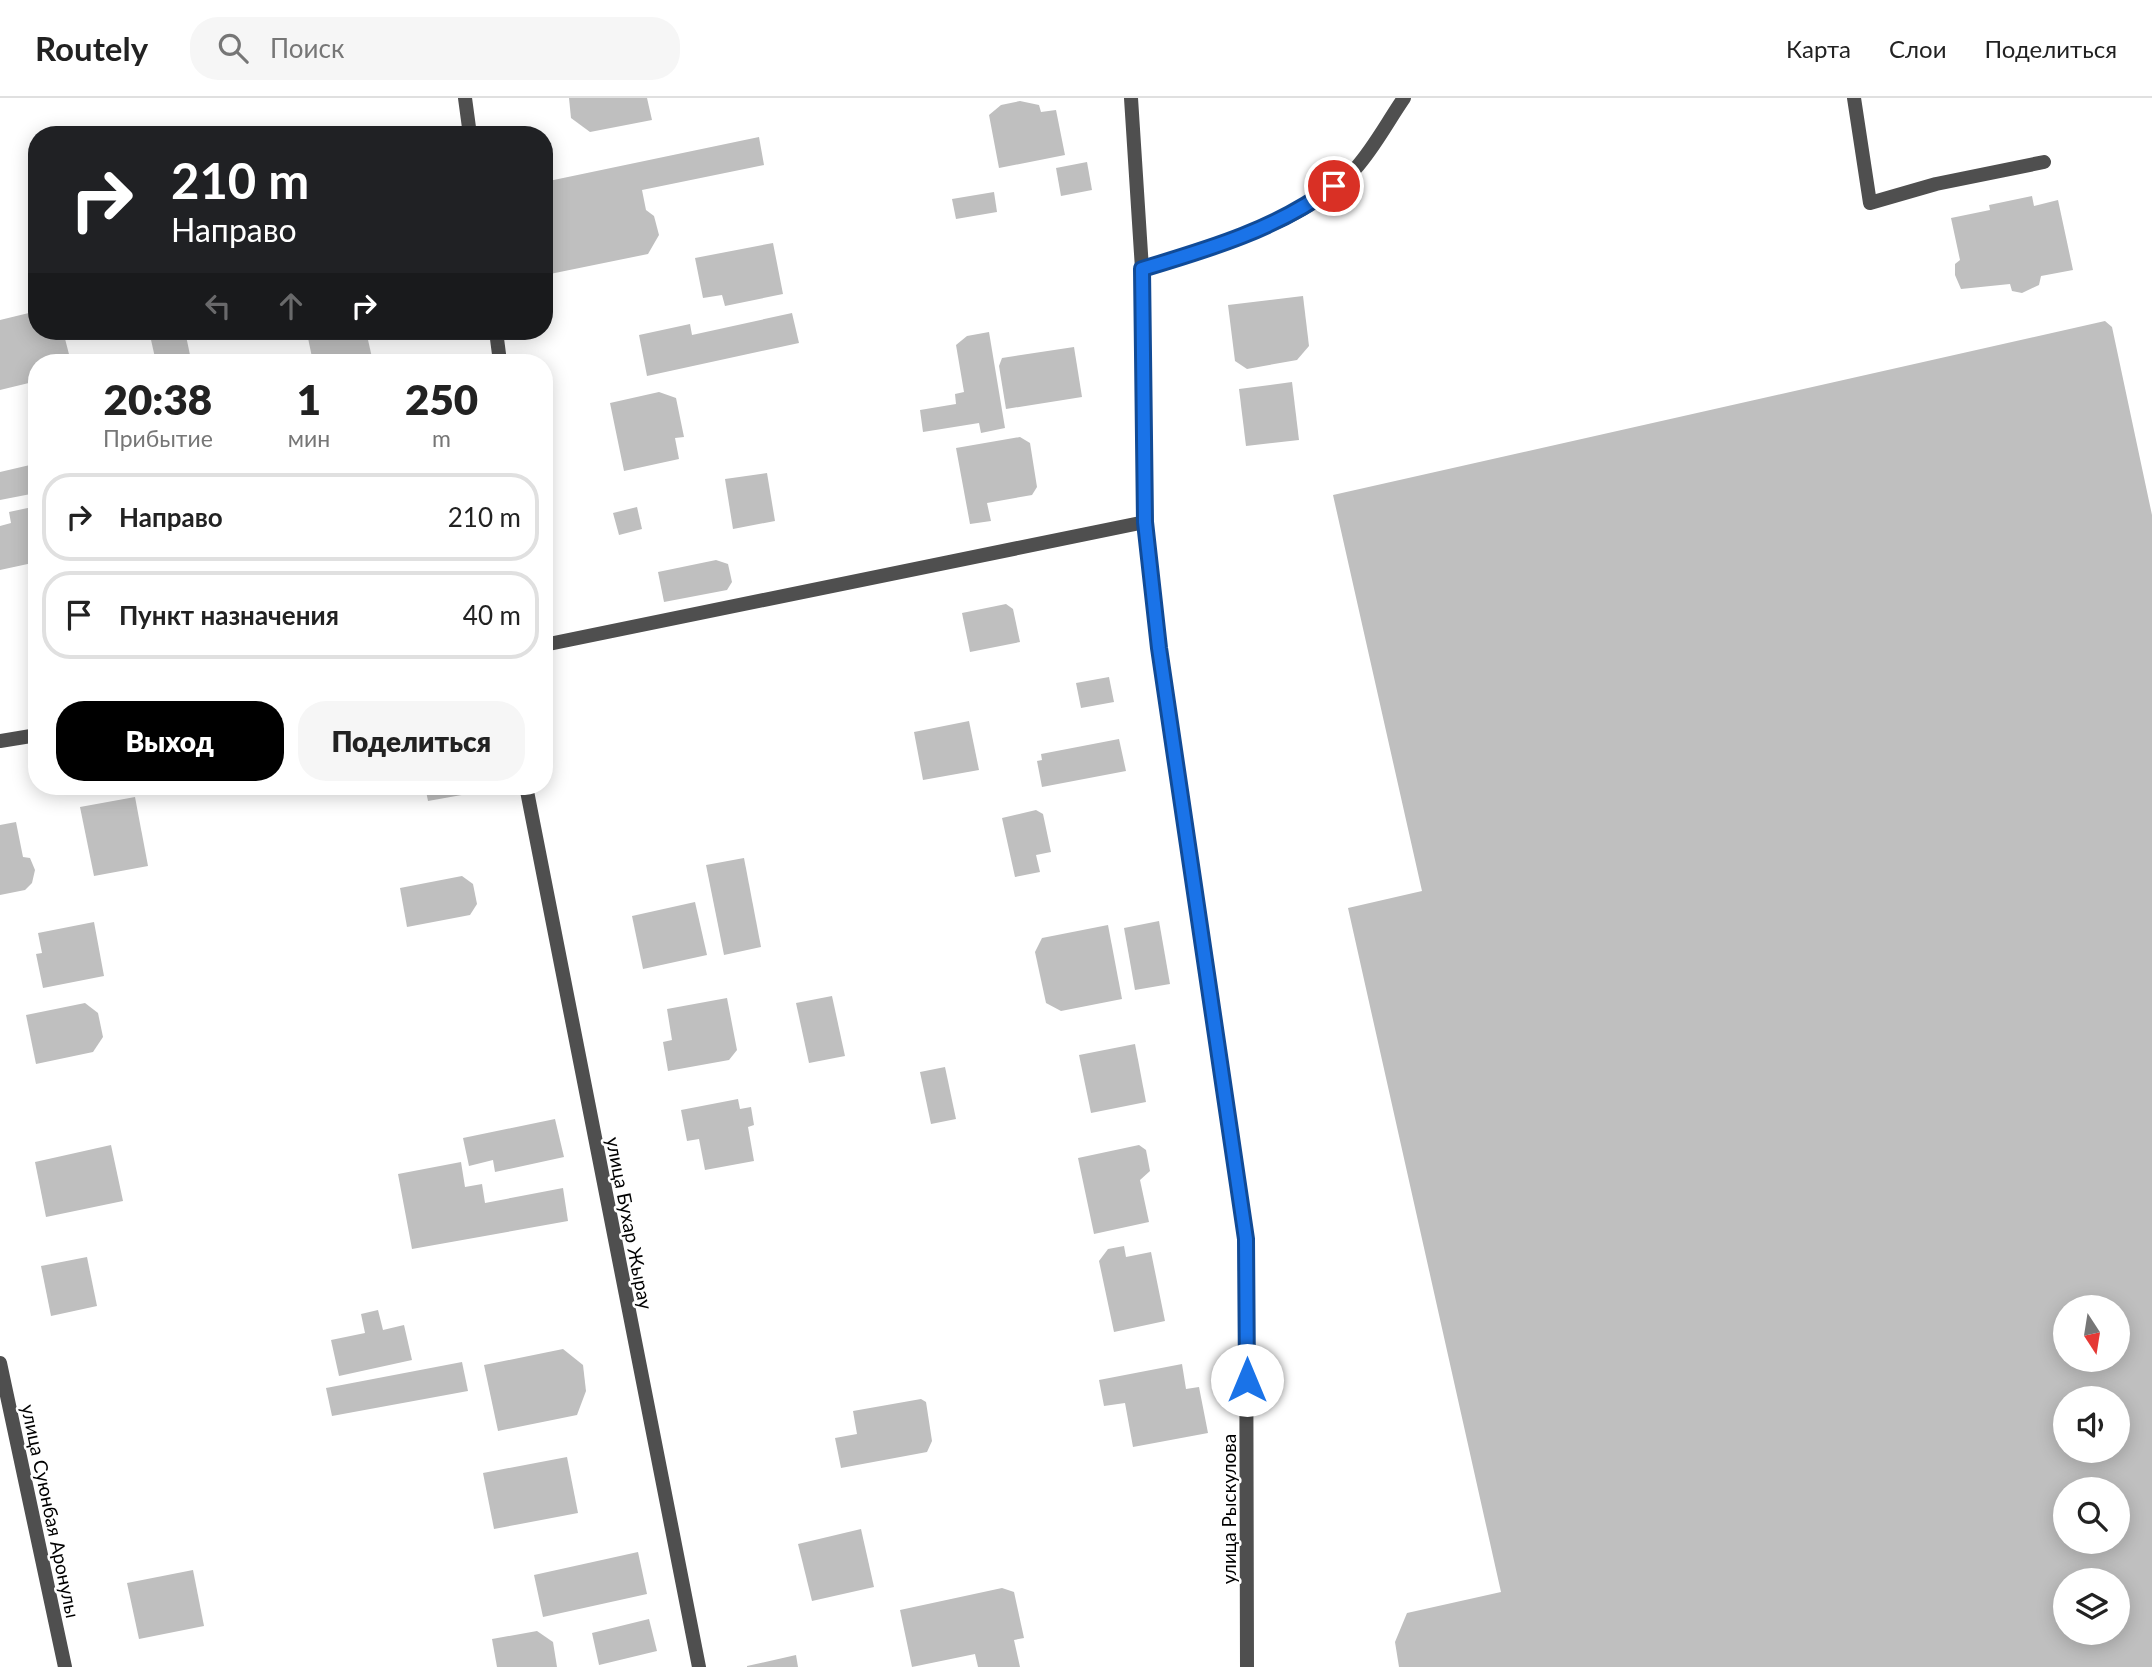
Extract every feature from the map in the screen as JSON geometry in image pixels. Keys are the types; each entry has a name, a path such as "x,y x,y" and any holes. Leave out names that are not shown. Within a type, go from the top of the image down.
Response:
{"street":[{"path":"465,98 469,126"},
{"name":"улица Рыскулова","path":"1131,98 1142,269 1145,522 1159,648 1246,1239 1247,1667"},
{"path":"1142,269 1232,243 1314,201 1354,170 1404,98"},
{"path":"1854,98 1870,203 1936,184 2044,162"},
{"path":"553,643 1145,522"},
{"path":"0,741 28,736"},
{"name":"улица Бухар Жырау","path":"528,795 699,1667"},
{"name":"улица Суюнбая Аронулы","path":"0,1363 65,1667"}],"building":[{"path":"569,98 647,98 652,120 590,132 571,118"},
{"path":"1020,101 1039,105 1041,112 1056,110 1065,155 999,168 989,115 1001,105"},
{"path":"759,137 764,165 642,190 646,210 654,216 659,235 648,254 553,273 553,180"},
{"path":"1087,162 1092,190 1061,196 1056,168"},
{"path":"994,192 997,212 956,219 952,199"},
{"path":"2032,196 2034,206 2058,200 2073,270 2041,276 2039,285 2022,293 2012,291 2010,284 1961,289 1955,275 1955,264 1960,260 1951,218 1990,210 1989,205"},
{"path":"773,243 783,294 725,306 722,295 703,298 695,258"},
{"path":"1303,296 1309,346 1297,360 1247,369 1235,361 1228,305"},
{"path":"28,313 28,340 65,340 69,354 28,354 28,383 0,390 0,320"},
{"path":"792,313 799,343 647,376 639,335 690,324 692,335"},
{"path":"2105,321 2112,327 2152,515 2152,1667 1399,1667 1395,1642 1407,1613 1501,1592 1348,908 1422,891 1333,495"},
{"path":"989,332 1005,428 981,433 979,423 923,432 920,410 956,404 955,394 964,392 956,345 967,336"},
{"path":"151,340 187,340 190,354 154,354"},
{"path":"308,340 368,340 371,354 311,354"},
{"path":"1074,347 1082,397 1006,409 999,366 1002,358"},
{"path":"1292,382 1299,440 1246,446 1239,389"},
{"path":"659,392 676,398 684,437 675,438 679,459 624,471 610,403"},
{"path":"1020,437 1030,443 1037,487 1032,495 987,503 991,521 970,524 956,448"},
{"path":"28,465 28,495 0,500 0,472"},
{"path":"767,473 775,521 733,529 725,479"},
{"path":"637,507 642,529 619,535 613,513"},
{"path":"28,508 28,564 0,570 0,526 11,523 9,512"},
{"path":"716,560 728,564 732,582 727,590 664,602 658,572"},
{"path":"1006,604 1013,609 1020,642 970,652 962,613"},
{"path":"1109,677 1114,702 1081,708 1076,683"},
{"path":"969,721 979,770 923,780 914,732"},
{"path":"1119,739 1126,771 1042,787 1037,761 1042,760 1041,754"},
{"path":"427,795 462,795 428,801"},
{"path":"135,797 148,866 94,876 80,807"},
{"path":"1036,810 1043,814 1051,852 1036,855 1040,872 1015,877 1002,818"},
{"path":"16,822 23,857 30,858 35,870 32,883 25,890 0,895 0,825"},
{"path":"744,858 761,947 724,955 706,865"},
{"path":"462,876 473,884 477,904 470,915 407,927 400,888"},
{"path":"695,902 707,955 643,969 632,916"},
{"path":"1159,921 1170,984 1135,990 1124,928"},
{"path":"94,922 104,976 43,988 36,954 42,953 38,933"},
{"path":"1108,925 1122,999 1061,1011 1046,1003 1035,952 1042,938"},
{"path":"832,996 845,1056 809,1063 796,1003"},
{"path":"727,998 737,1050 729,1060 668,1071 663,1042 672,1040 667,1009"},
{"path":"85,1003 98,1013 103,1037 93,1052 36,1064 26,1015"},
{"path":"1135,1044 1146,1102 1091,1113 1079,1055"},
{"path":"945,1067 956,1119 931,1124 920,1072"},
{"path":"738,1099 740,1109 751,1107 754,1125 748,1127 754,1161 705,1170 699,1139 687,1141 681,1110"},
{"path":"555,1119 564,1157 495,1172 493,1160 469,1166 463,1138"},
{"path":"111,1145 123,1201 46,1217 35,1162"},
{"path":"1139,1145 1146,1150 1150,1171 1140,1180 1149,1222 1094,1234 1078,1158"},
{"path":"461,1162 465,1187 482,1184 485,1203 563,1188 568,1221 412,1249 398,1174"},
{"path":"1124,1246 1126,1257 1151,1252 1165,1321 1114,1332 1099,1261 1108,1249"},
{"path":"87,1257 97,1306 51,1316 41,1266"},
{"path":"378,1310 383,1330 404,1325 412,1360 339,1376 331,1340 365,1333 361,1314"},
{"path":"563,1349 583,1365 586,1391 577,1415 498,1431 484,1365"},
{"path":"462,1362 468,1391 332,1416 326,1388"},
{"path":"1182,1364 1186,1389 1199,1387 1208,1433 1133,1447 1125,1403 1104,1406 1099,1380"},
{"path":"921,1399 926,1402 932,1441 927,1452 841,1468 835,1438 857,1434 853,1411"},
{"path":"567,1457 578,1513 494,1529 483,1473"},
{"path":"861,1529 874,1587 812,1601 798,1544"},
{"path":"638,1552 647,1594 543,1617 534,1575"},
{"path":"193,1570 204,1626 139,1639 127,1583"},
{"path":"1002,1588 1014,1592 1024,1638 1014,1640 1020,1667 978,1667 975,1654 912,1667 900,1610"},
{"path":"649,1619 657,1651 599,1665 592,1633"},
{"path":"537,1631 553,1642 557,1667 497,1667 492,1639"},
{"path":"796,1655 798,1667 747,1667 747,1666"}],"route":[{"path":"1247,1380 1246,1239 1159,648 1153,574 1145,522 1142,269 1232,243 1314,201 1334,186"}]}
